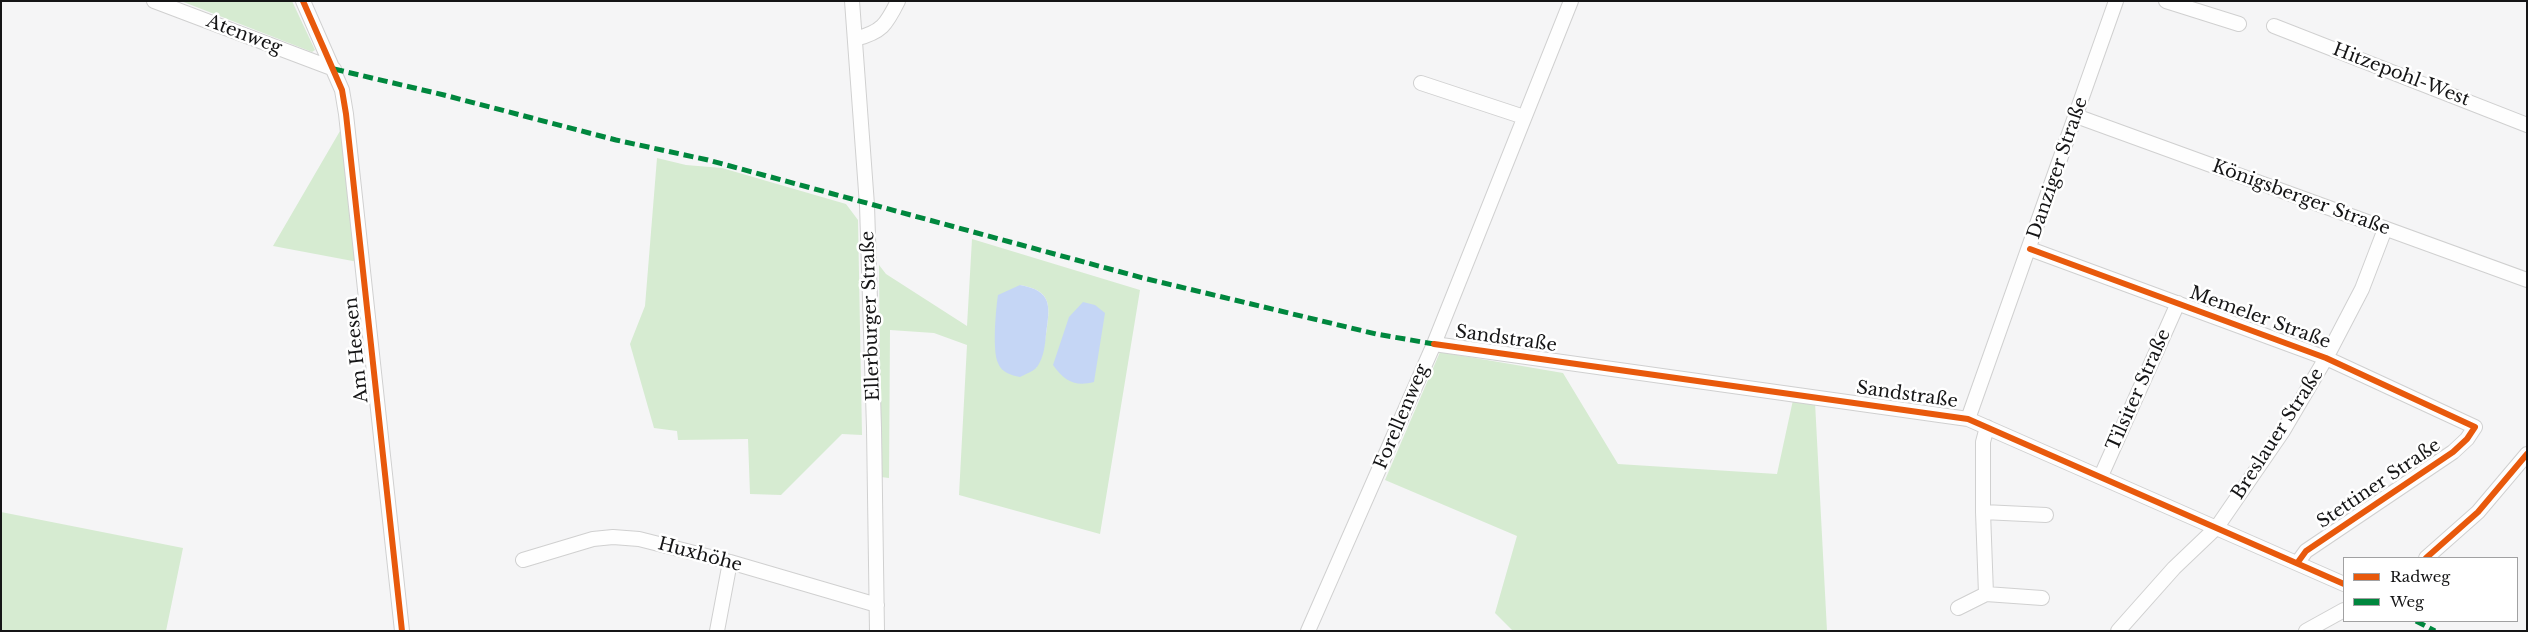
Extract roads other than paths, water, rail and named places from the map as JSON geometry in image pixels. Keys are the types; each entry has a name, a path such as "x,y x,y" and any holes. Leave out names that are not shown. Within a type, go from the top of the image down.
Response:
{"street":[{"name":"Atenweg","path":"154,1 334,69"},
{"name":"Am Heesen","path":"303,1 342,90 346,114 402,631"},
{"name":"Ellerburger Straße","path":"852,1 868,205 877,631"},
{"path":"855,39 872,35 881,29 898,1"},
{"name":"Forellenweg","path":"1308,631 1434,344 1571,1"},
{"name":"Danziger Straße","path":"1968,419 2030,249 2116,1"},
{"path":"2166,1 2239,24"},
{"name":"Hitzepohl-West","path":"2274,26 2527,124"},
{"path":"1421,83 1524,117"},
{"name":"Königsberger Straße","path":"2076,116 2527,280"},
{"name":"Breslauer Straße","path":"2118,631 2174,568 2217,527 2283,432 2326,358 2362,290 2385,229"},
{"name":"Memeler Straße","path":"2030,249 2326,358 2475,427"},
{"name":"Tilsiter Straße","path":"2101,476 2178,303"},
{"name":"Sandstraße","path":"1434,344 1968,419 2298,562 2343,584"},
{"path":"1986,594 1983,442 1987,427"},
{"name":"Stettiner Straße","path":"2298,562 2306,551 2453,452 2467,439 2475,427"},
{"path":"2427,557 2478,512 2527,454"},
{"path":"1984,512 2046,515"},
{"name":"Huxhöhe","path":"523,560 593,539 613,537 639,539 730,562 877,605"},
{"path":"717,631 730,562"},
{"path":"1958,608 1986,594 2042,598"},
{"path":"2306,631 2343,611"}],"water":[{"path":"1020,285 1039,291 1044,296 1047,301 1048,315 1045,347 1041,359 1035,369 1020,377 1007,373 998,363 995,339 998,295"},
{"path":"1083,302 1095,305 1105,313 1094,382 1081,384 1066,379 1053,365 1069,317"}]}
